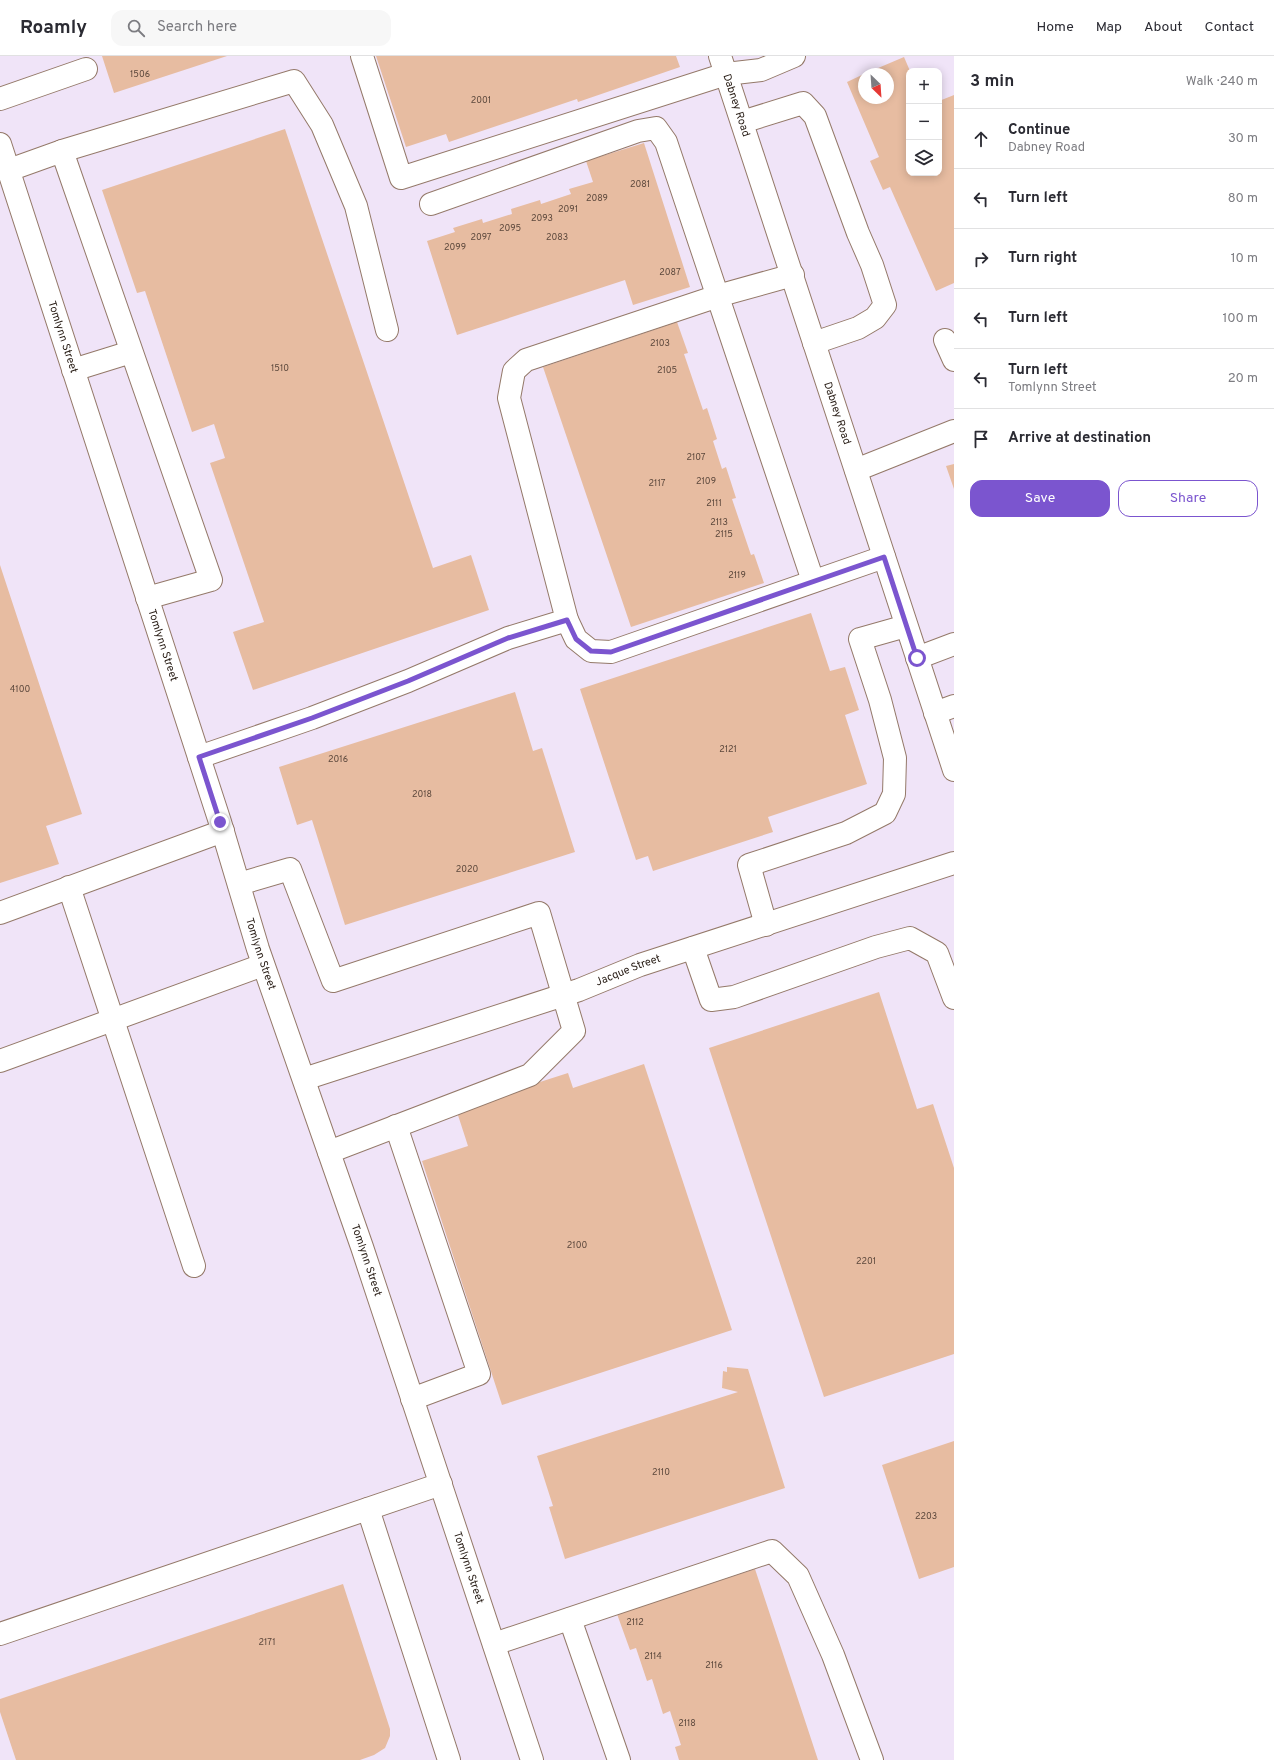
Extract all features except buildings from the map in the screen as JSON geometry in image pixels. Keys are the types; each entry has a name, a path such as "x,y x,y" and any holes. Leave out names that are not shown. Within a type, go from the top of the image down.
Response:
{"street":[{"path":"362,56 401,178 723,65 761,70 794,56"},
{"name":"Dabney Road","path":"723,65 917,658 945,710 954,770"},
{"path":"0,99 86,69"},
{"path":"8,170 62,151 294,81 322,125 356,206 387,330"},
{"path":"742,122 803,103 815,116 858,233 874,271 885,305 875,318 858,328 814,342"},
{"path":"431,204 638,131 656,128 666,142 813,581"},
{"name":"Tomlynn Street","path":"0,144 223,831 263,965 329,1152 532,1760"},
{"path":"62,151 211,580 147,598"},
{"path":"792,275 717,296 526,360 514,371 509,398 567,620 576,639 591,651 611,652 884,557"},
{"path":"945,340 954,360"},
{"path":"74,370 131,352"},
{"path":"856,470 954,431"},
{"path":"199,757 312,718 408,681 508,638 567,620"},
{"path":"766,924 749,865 846,833 885,813 894,794 895,758 880,700 860,639 906,626"},
{"path":"917,658 954,644"},
{"path":"0,913 223,831"},
{"name":"Jacque Street","path":"304,1079 563,995 640,965 954,863"},
{"path":"239,884 290,869 333,981 539,913 574,1031 530,1075 329,1152"},
{"path":"69,887 194,1266"},
{"path":"693,948 712,1000 734,997 876,947 910,938 937,953 954,998"},
{"path":"0,1061 263,965"},
{"path":"396,1126 479,1374 412,1399"},
{"path":"0,1634 441,1484"},
{"path":"368,1509 449,1760"},
{"path":"494,1644 772,1551 798,1576 833,1655 872,1760"},
{"path":"570,1619 619,1760"}],"shaded area":[{"path":"0,56 954,56 954,1760 0,1760"}],"route":[{"path":"220,822 199,757 312,718 408,681 508,638 567,620 576,639 591,651 611,652 884,557 917,658"}]}
